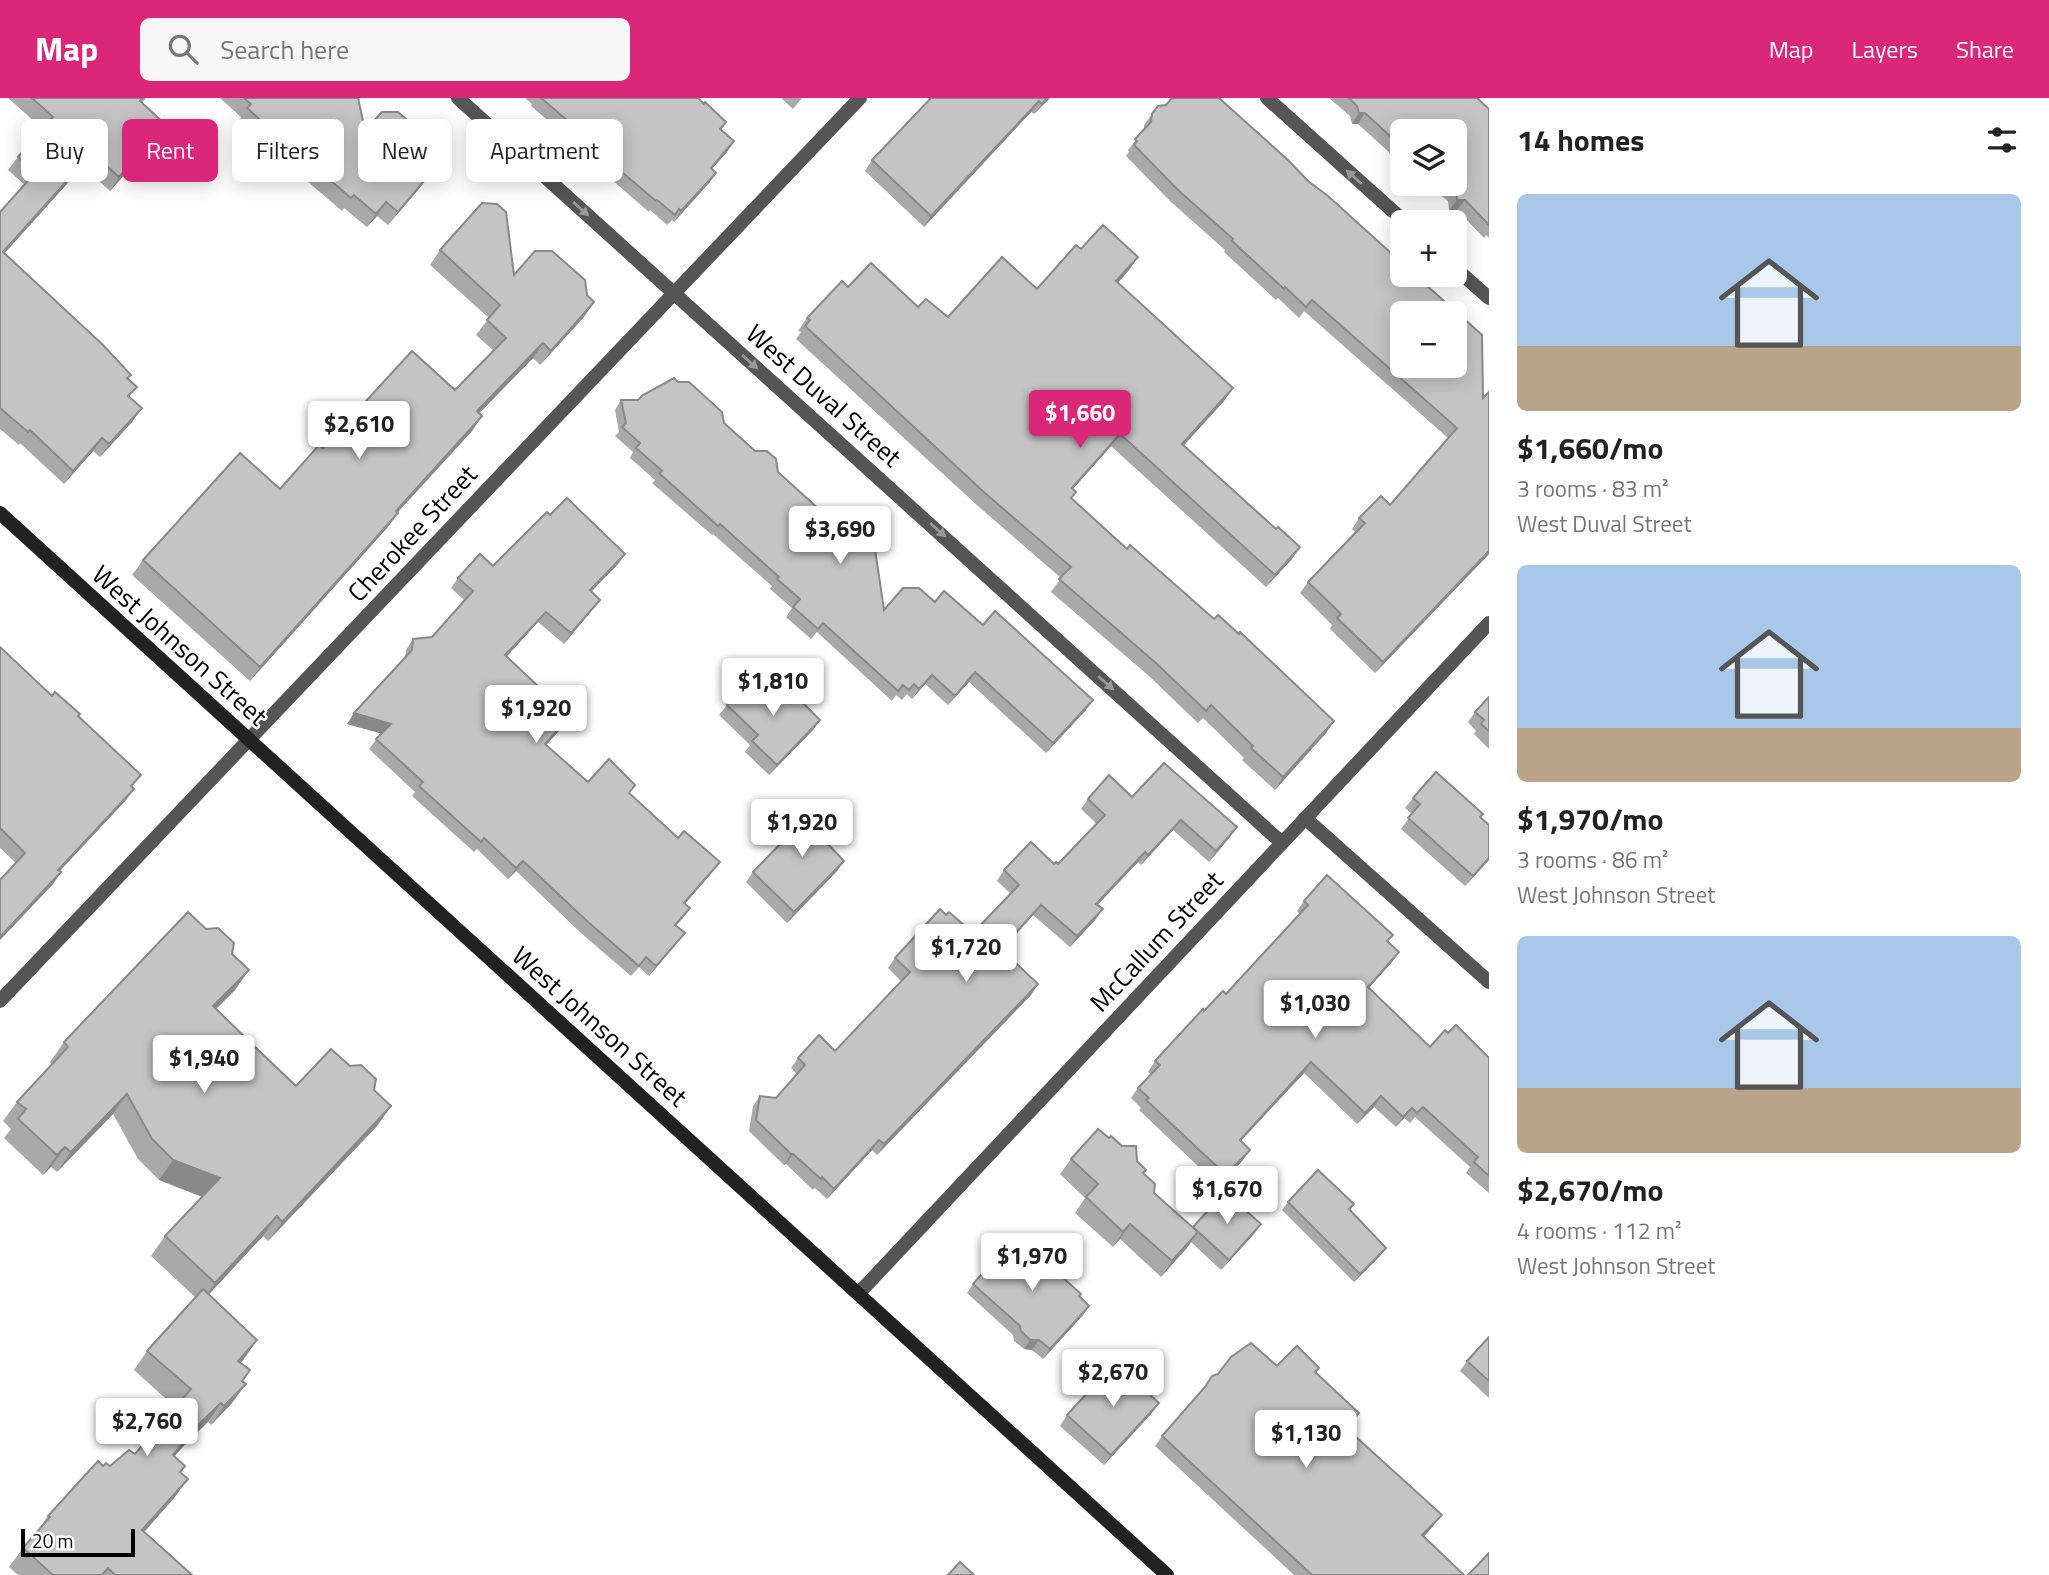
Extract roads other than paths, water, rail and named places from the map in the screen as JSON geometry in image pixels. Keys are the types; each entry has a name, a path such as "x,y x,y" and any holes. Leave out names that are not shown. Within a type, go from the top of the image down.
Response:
{"street":[{"name":"West Duval Street","path":"458,98 1282,842"},
{"name":"Cherokee Street","path":"0,1001 860,98"},
{"path":"1267,98 1392,210"},
{"path":"1467,279 1489,298"},
{"name":"West Johnson Street","path":"0,513 1167,1575"},
{"name":"McCallum Street","path":"859,1293 1489,623"},
{"path":"1305,818 1489,982"}]}
